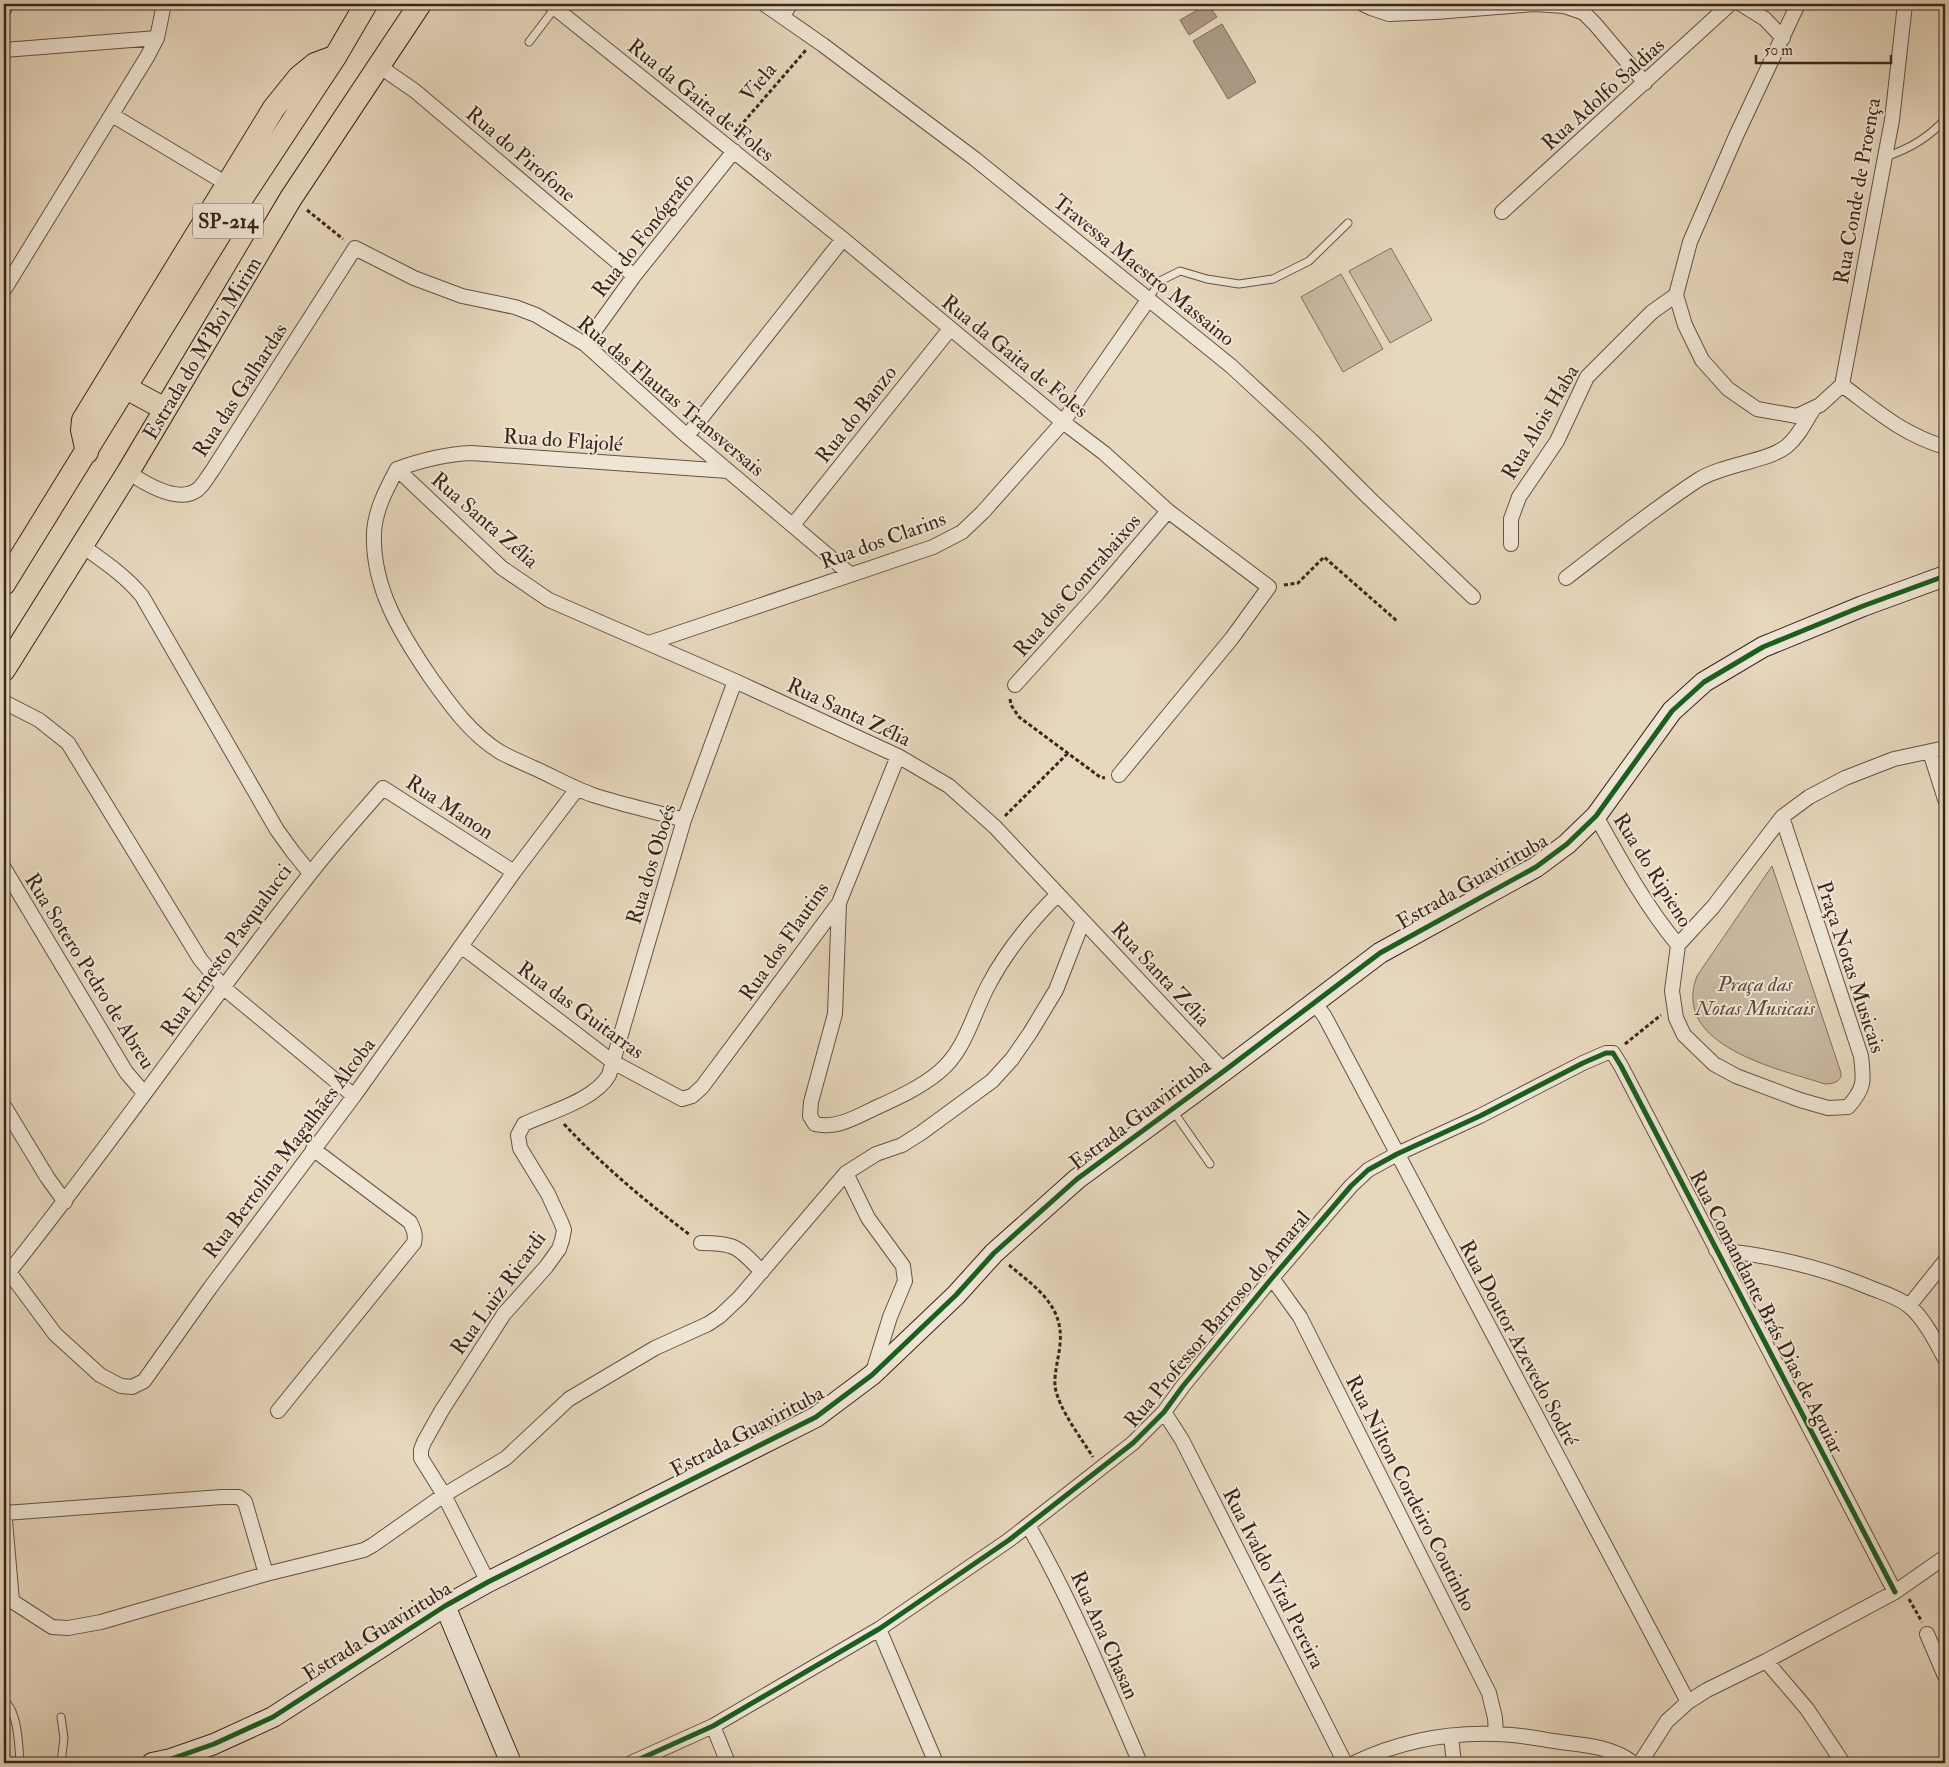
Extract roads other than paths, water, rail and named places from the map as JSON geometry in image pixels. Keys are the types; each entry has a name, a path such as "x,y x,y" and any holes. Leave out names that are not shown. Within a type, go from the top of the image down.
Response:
{"main road":[{"name":"Estrada do M'Boi Mirim","path":"4,584 244,195 335,57 366,4"},
{"name":"Estrada do M'Boi Mirim","path":"4,670 128,472 291,198 420,4"},
{"path":"87,452 82,430 83,420 274,108 299,77 315,64 335,57"},
{"path":"126,388 165,409"}],"street":[{"path":"4,10 6,4"},
{"path":"4,290 147,57 157,38 164,4"},
{"name":"Travessa Maestro Massaino","path":"764,4 815,39 975,159 1231,366 1473,597"},
{"path":"1363,4 1389,14 1535,4 1564,6 1584,13 1645,83"},
{"name":"Rua Adolfo Saldias","path":"1502,212 1730,4"},
{"path":"1742,4 1765,19 1782,38"},
{"path":"1798,4 1736,136 1690,242 1676,295 1685,326 1702,360 1728,389 1756,409 1797,416 1820,405 1842,385 1897,427 1916,437 1945,447"},
{"name":"Rua Conde de Proença","path":"1842,385 1892,120 1905,4"},
{"name":"Rua da Gaita de Foles","path":"553,6 843,239 1063,422 1104,453 1168,510 1269,587 1232,638 1119,775"},
{"path":"4,50 157,38"},
{"name":"Rua do Pirofone","path":"379,66 416,91 634,276"},
{"path":"112,115 227,184"},
{"name":"Rua do Fonógrafo","path":"584,344 729,148"},
{"path":"687,436 843,239"},
{"name":"Rua das Flautas Transversais","path":"355,248 422,281 462,296 515,307 536,315 584,344 687,436 850,574"},
{"name":"Rua das Galhardas","path":"128,472 148,485 167,493 187,494 197,490 212,471 355,248"},
{"name":"Rua Alois Haba","path":"1511,544 1511,519 1519,497 1557,441 1587,377 1652,312 1676,295"},
{"name":"Rua dos Clarins","path":"649,643 933,547 962,532 1010,482 1063,422 1148,300"},
{"name":"Rua do Banzo","path":"794,525 950,328"},
{"path":"1566,578 1675,496 1701,479 1734,465 1772,454 1787,446 1800,432 1814,408"},
{"name":"Rua do Flajolé","path":"397,469 441,455 471,453 728,471"},
{"path":"397,469 386,488 374,532 378,572 386,601 397,627 456,714 475,733 500,752 577,789 622,804 684,820"},
{"name":"Rua Santa Zélia","path":"397,469 502,568 549,600 735,681 898,756 949,786 995,826 1224,1071"},
{"name":"Rua dos Contrabaixos","path":"1016,685 1098,593 1168,510"},
{"name":"Rua Ernesto Pasqualucci","path":"6,1273 65,1202 310,873 277,830 142,596 117,570 82,545"},
{"name":"Estrada Guavirituba","path":"152,1763 171,1759 214,1744 273,1717 445,1606 488,1582 816,1417 872,1375 956,1295 994,1253 1077,1180 1380,952 1536,867 1567,844 1596,816 1672,711 1704,682 1764,647 1862,606 1945,576"},
{"name":"Rua dos Oboés","path":"613,1062 684,820 735,681"},
{"path":"4,702 39,720 68,743 200,959 224,988 354,1096"},
{"path":"1678,945 1714,907 1782,817 1809,797 1845,778 1894,759 1945,748"},
{"path":"1930,752 1945,799"},
{"name":"Rua dos Flautins","path":"682,1099 692,1096 702,1087 839,904 898,756"},
{"name":"Rua Manon","path":"310,873 383,788 514,872"},
{"name":"Rua Bertolina Magalhães Alcoba","path":"6,1273 55,1334 100,1375 121,1386 132,1387 144,1381 210,1288 354,1096 514,872 577,789"},
{"name":"Rua do Ripieno","path":"1596,816 1628,876 1654,916 1678,945"},
{"name":"Praça Notas Musicais","path":"1678,945 1672,991 1676,1018 1684,1035 1714,1064 1736,1076 1800,1100 1828,1108 1848,1107 1859,1095 1864,1080 1861,1056 1782,817"},
{"name":"Rua Sotero Pedro de Abreu","path":"4,868 126,1072 144,1094"},
{"path":"839,904 835,1014 811,1102 810,1116 815,1124 831,1125 851,1120 917,1087 940,1072 958,1051 972,1024 988,985 1007,954 1026,927 1058,894"},
{"path":"266,1574 245,1502 239,1497 4,1511 8,1602 52,1626 68,1628 101,1622 266,1574 364,1550 444,1496 506,1458 569,1399 655,1348 708,1324 720,1316 740,1297 846,1173 876,1154 902,1145 992,1081 1012,1059 1056,990 1083,921"},
{"name":"Rua das Guitarras","path":"462,946 613,1062 682,1099"},
{"name":"Rua Doutor Azevedo Sodré","path":"1314,1002 1325,1018 1688,1702"},
{"name":"Rua Professor Barroso do Amaral","path":"631,1763 713,1726 879,1629 1028,1525 1133,1443 1164,1412 1183,1386 1272,1278 1351,1186 1368,1170 1397,1154 1480,1116 1583,1063 1609,1053"},
{"name":"Rua Comandante Brás Dias de Aguiar","path":"1609,1053 1626,1075 1716,1250 1898,1590"},
{"name":"Rua Luiz Ricardi","path":"488,1582 444,1496 420,1458 424,1442 442,1410 504,1314 546,1267 559,1249 562,1240 564,1230 561,1222 548,1194 518,1142 518,1135 524,1124 594,1093 605,1083 613,1062"},
{"path":"4,1106 47,1177 65,1202"},
{"path":"278,1411 414,1243 415,1237 415,1231 410,1222 313,1149"},
{"path":"846,1173 868,1218 903,1266 905,1274 905,1281 890,1317 872,1375"},
{"path":"701,1243 731,1244 743,1252 762,1272"},
{"path":"1716,1250 1754,1254 1840,1275 1891,1296 1909,1306 1924,1324 1945,1359"},
{"path":"1909,1306 1945,1261"},
{"name":"Rua Nilton Cordeiro Coutinho","path":"1272,1278 1300,1317 1490,1693 1496,1734"},
{"name":"Rua Ivaldo Vital Pereira","path":"1164,1412 1182,1440 1345,1763"},
{"name":"Rua Ana Chasan","path":"1028,1525 1053,1569 1081,1627 1140,1763"},
{"path":"1640,1763 1667,1721 1688,1702 1707,1690 1766,1661 1898,1590 1945,1557"},
{"path":"445,1606 511,1763"},
{"path":"879,1629 936,1763"},
{"path":"1927,1634 1945,1676"},
{"path":"1766,1661 1807,1709 1844,1763"},
{"path":"713,1726 728,1763"},
{"path":"1354,1763 1397,1746 1426,1739 1496,1734 1595,1747 1624,1756 1633,1763"},
{"path":"1451,1736 1454,1763"}],"lane":[{"path":"786,18 794,4"},
{"path":"528,42 553,6"},
{"path":"1884,158 1908,150 1938,128 1945,119"},
{"path":"1148,300 1160,281 1180,271 1207,279 1239,284 1273,278 1309,261 1348,223"},
{"path":"1171,1109 1210,1164"},
{"path":"4,1701 8,1703 13,1713 20,1763"},
{"path":"61,1717 64,1738 61,1763"}],"park label":[{"name":"Praça das Notas Musicais","path":"1755,996"}]}
